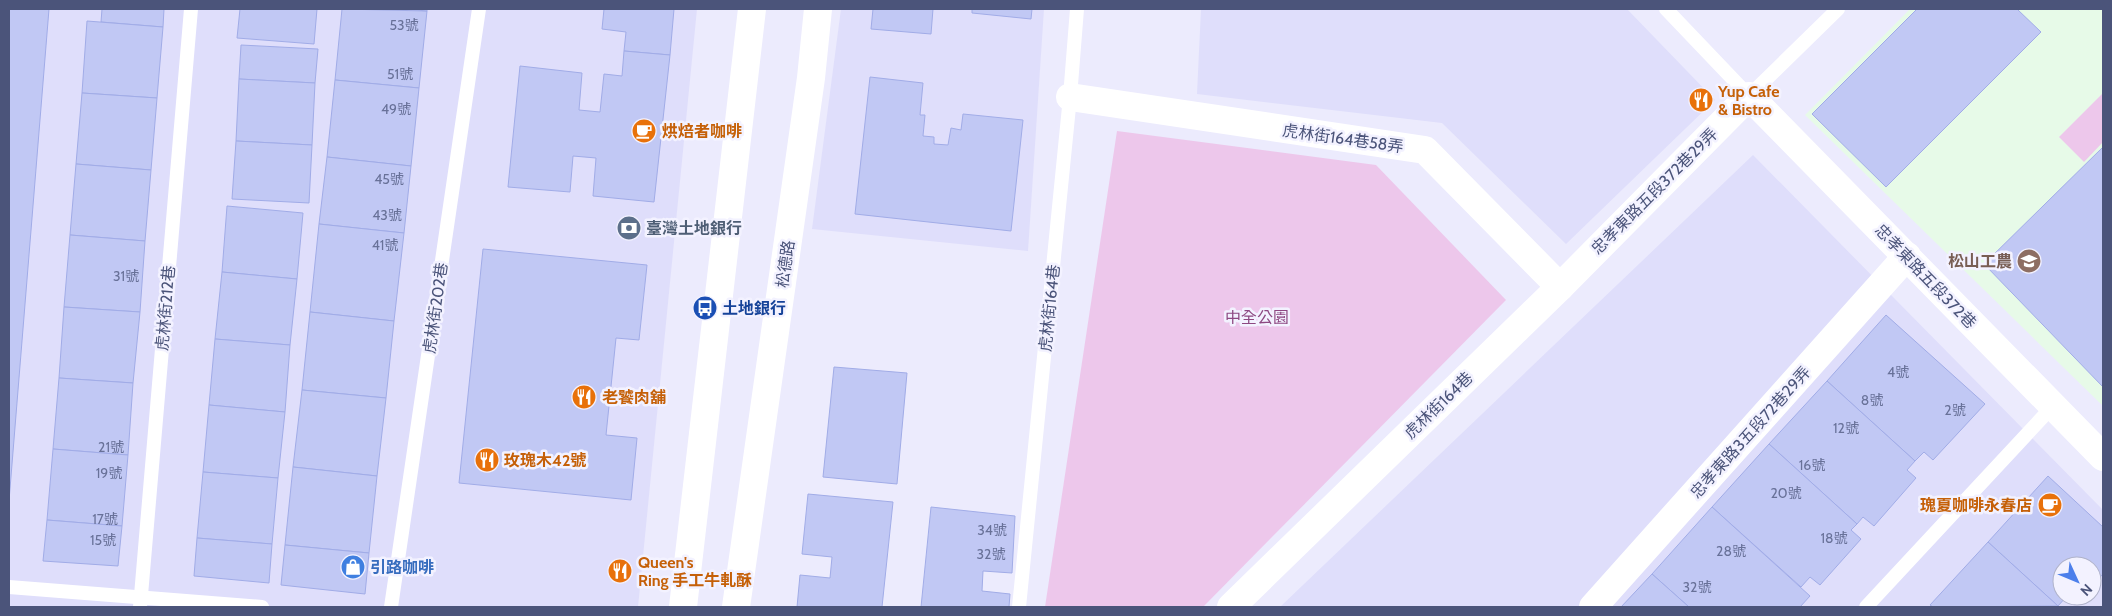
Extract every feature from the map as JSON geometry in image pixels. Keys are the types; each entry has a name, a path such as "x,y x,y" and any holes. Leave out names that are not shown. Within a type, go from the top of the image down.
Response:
{"street":[{"path":"683,607 752,9"},
{"name":"松德路","path":"736,607 811,78 818,9"},
{"name":"忠孝東路五段372巷","path":"1749,96 2103,457"},
{"name":"忠孝東路五段372巷29弄","path":"1560,287 1749,96"},
{"name":"虎林街164巷58弄","path":"1070,97 1425,150 1560,287"},
{"name":"忠孝東路3五段72巷29弄","path":"1593,607 1907,256"},
{"name":"虎林街164巷","path":"1231,607 1560,287"}],"lane":[{"name":"虎林街212巷","path":"140,602 191,9"},
{"name":"虎林街202巷","path":"391,607 479,9"},
{"name":"虎林街164巷","path":"1019,607 1070,97 1077,9"},
{"path":"1666,9 1749,96 1838,9"},
{"path":"1866,607 2053,406"},
{"path":"9,587 140,602 262,607"}],"shaded area":[{"path":"9,9 697,9 638,607 9,607"},
{"path":"841,9 1044,9 1028,251 812,229"},
{"path":"1201,9 1627,9 1715,100 1566,244 1442,123 1197,94"},
{"name":"松山工農","path":"1910,9 2103,9 2103,406 1805,115"},
{"path":"1753,155 2103,510 2103,607 1280,607"}],"green space":[{"path":"2103,93 2103,142 2084,162 2059,137"},
{"name":"中全公園","path":"1117,131 1376,165 1506,300 1203,607 1045,607"}],"building":[{"path":"9,9 49,9 9,501"},
{"path":"102,9 164,9 163,27 101,22"},
{"path":"240,9 317,9 314,44 237,38"},
{"path":"342,9 427,11 419,88 335,80"},
{"path":"406,9 427,9 427,11"},
{"path":"604,9 674,9 670,55 624,51 626,32 602,29"},
{"path":"873,9 933,9 931,34 871,29"},
{"path":"972,9 1032,9 1031,19 972,13"},
{"path":"1917,9 2017,9 2041,32 1886,187 1812,114"},
{"path":"87,21 163,27 157,98 82,93"},
{"path":"241,45 318,49 315,83 239,79"},
{"path":"624,51 670,55 654,202 593,196 596,158 573,156 570,192 508,187 520,66 582,73 579,110 600,112 604,74 622,76"},
{"path":"870,77 923,83 920,115 925,115 923,136 934,137 934,144 948,145 951,128 961,130 963,114 1023,120 1011,231 855,214"},
{"path":"239,79 315,83 312,145 236,141"},
{"path":"335,80 419,88 411,166 327,157"},
{"path":"82,93 157,98 151,170 76,164"},
{"path":"236,141 312,145 309,203 232,199"},
{"path":"2103,147 2103,387 1984,264"},
{"path":"327,157 411,166 404,233 319,224"},
{"path":"76,164 151,170 145,241 70,235"},
{"path":"227,206 303,213 297,279 222,272"},
{"path":"319,224 404,233 394,321 310,312"},
{"path":"70,235 145,241 140,312 64,307"},
{"path":"483,249 647,265 639,340 616,338 606,435 637,438 631,500 459,483"},
{"path":"222,272 297,279 290,345 215,339"},
{"path":"64,307 140,312 133,383 59,378"},
{"path":"310,312 394,321 386,398 302,390"},
{"path":"1886,315 1985,404 1933,460 1924,452 1915,461 1827,381"},
{"path":"215,339 290,345 285,412 209,405"},
{"path":"834,367 907,373 897,484 823,477"},
{"path":"59,378 133,383 128,455 53,449"},
{"path":"1827,381 1915,461 1907,470 1916,478 1874,526 1863,517 1857,524 1769,444"},
{"path":"302,390 386,398 377,476 293,467"},
{"path":"209,405 285,412 278,478 203,472"},
{"path":"1769,444 1857,524 1851,530 1861,539 1820,585 1810,577 1801,587 1712,507"},
{"path":"53,449 128,455 122,526 47,520"},
{"path":"293,467 377,476 369,553 285,545"},
{"path":"203,472 278,478 272,544 197,538"},
{"path":"2048,476 2103,527 2103,574 2102,556 2052,556 2052,601 1988,542"},
{"path":"808,494 893,502 882,607 797,607 800,575 830,578 832,557 802,554"},
{"path":"931,507 1015,516 1012,573 983,571 982,591 1010,594 1009,607 921,607"},
{"path":"1712,507 1810,596 1800,607 1689,607 1652,574"},
{"path":"47,520 122,526 118,566 43,561"},
{"path":"197,538 272,544 269,583 194,576"},
{"path":"1988,542 2052,601 2052,606 2058,606 1933,607 1930,605"},
{"path":"285,545 369,553 365,594 281,585"},
{"path":"1652,574 1689,607 1621,607"}],"place":[{"name":"Yup Cafe & Bistro","path":"1701,100"},
{"name":"烘焙者咖啡","path":"644,131"},
{"name":"臺灣土地銀行","path":"629,228"},
{"name":"松山工農","path":"2029,261"},
{"name":"土地銀行","path":"705,308"},
{"name":"老饕肉舖","path":"584,397"},
{"name":"玫瑰木42號","path":"487,460"},
{"name":"瑰夏咖啡永春店","path":"2050,505"},
{"name":"引路咖啡","path":"353,567"},
{"name":"Queen's Ring 手工牛軋酥","path":"620,571"}]}
